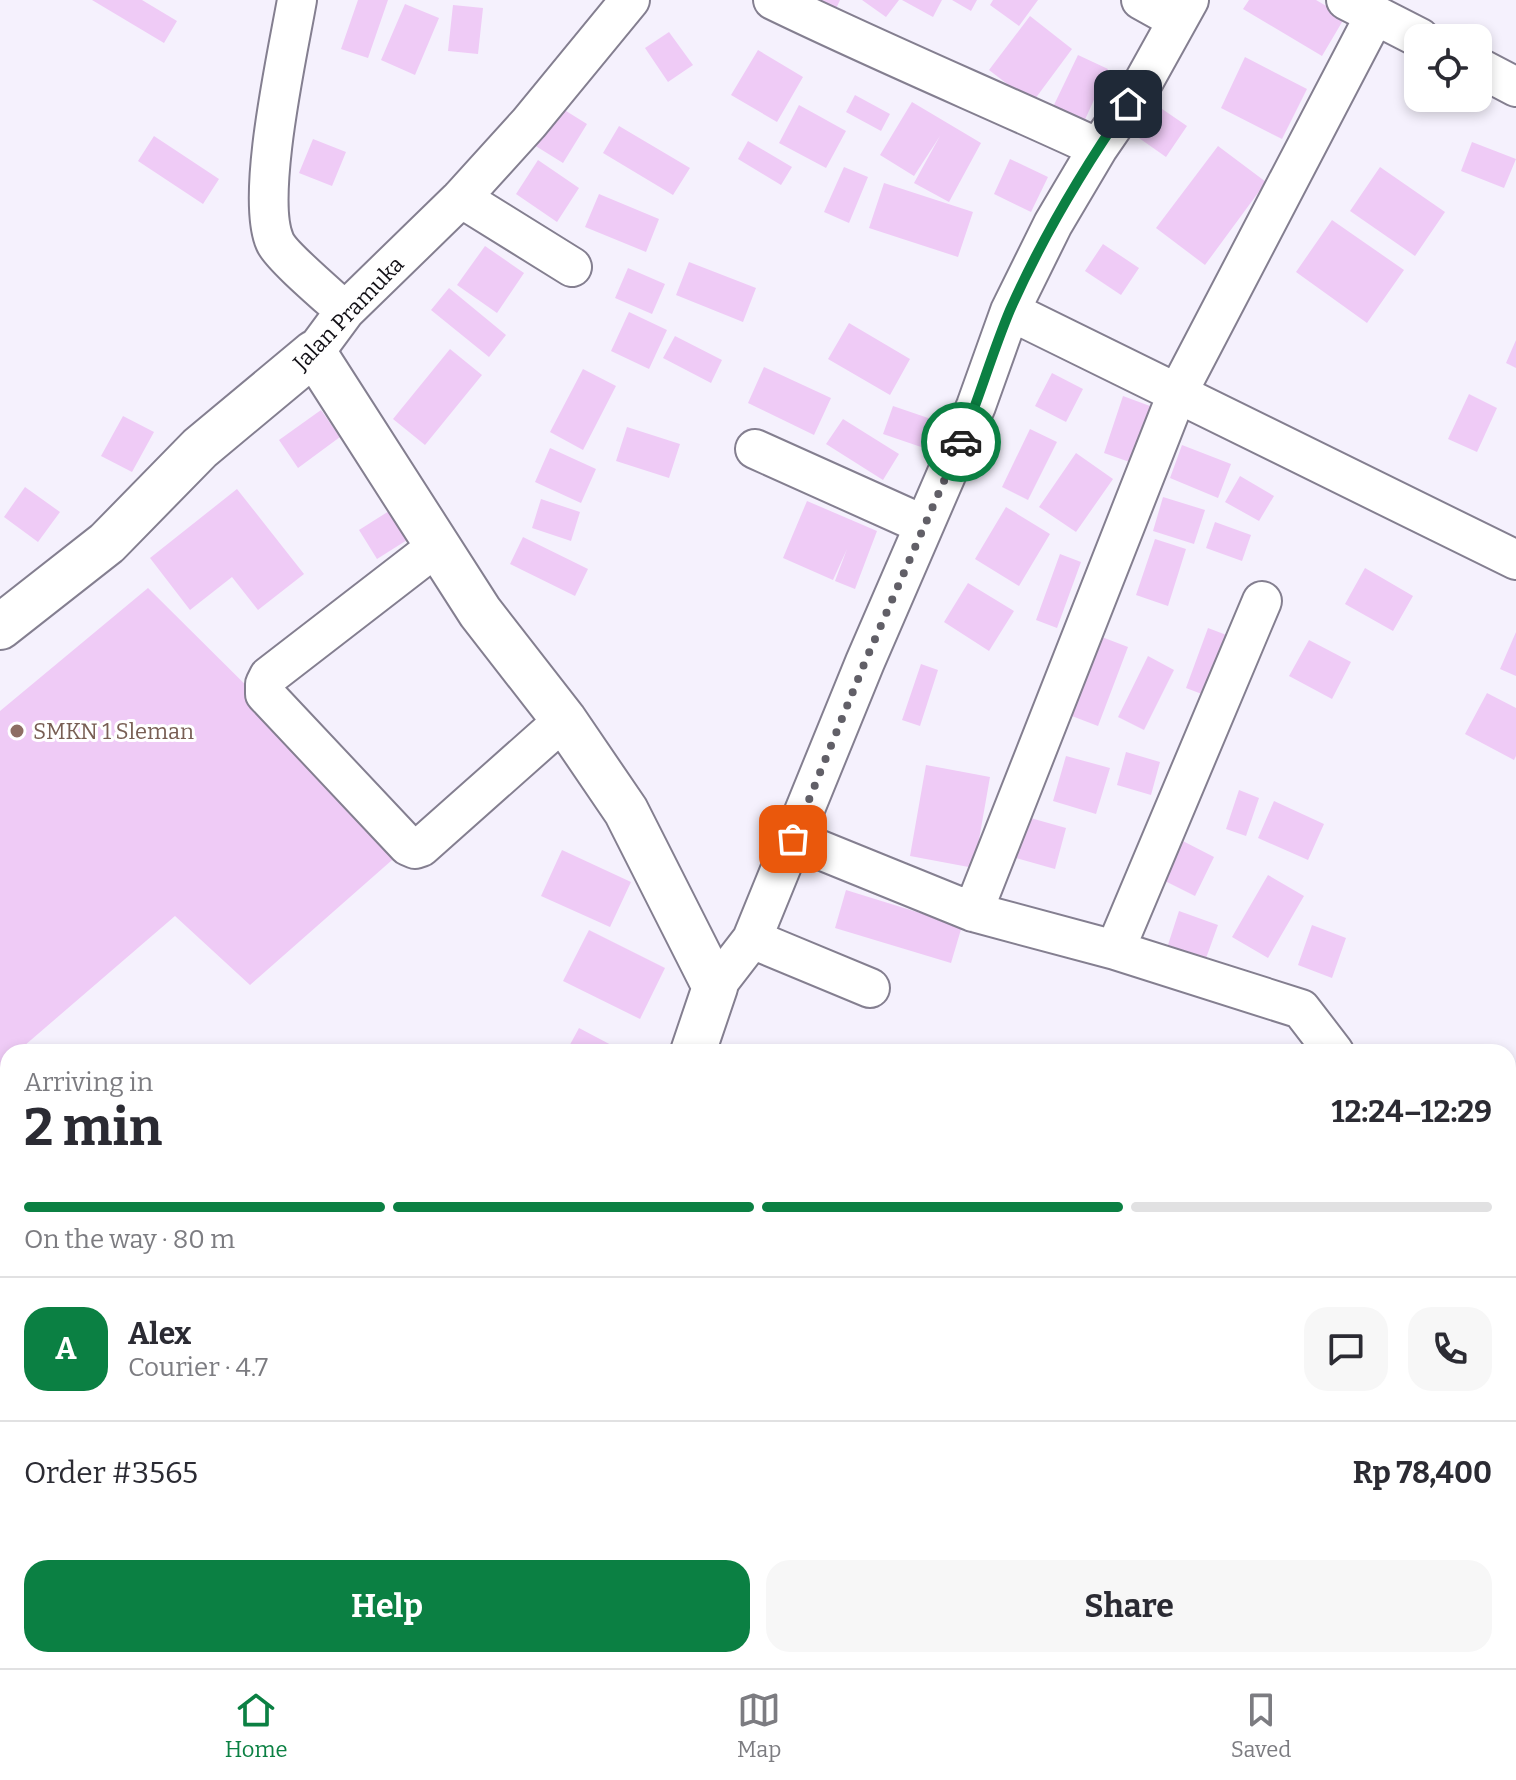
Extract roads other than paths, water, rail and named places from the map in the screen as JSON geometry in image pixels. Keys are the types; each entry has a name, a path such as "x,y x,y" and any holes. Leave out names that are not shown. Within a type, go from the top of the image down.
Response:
{"street":[{"path":"297,0 269,173 271,228 276,245 345,311"},
{"name":"Jalan Pramuka","path":"0,627 107,543 200,448 314,353 345,311 461,198 529,123 630,0"},
{"path":"773,0 880,52 968,87 1098,148"},
{"path":"696,1044 715,987 752,939 865,662 976,406 1010,311 1053,224 1098,148 1144,81 1183,10 1141,0"},
{"path":"973,912 1177,394 1361,8 1404,30"},
{"path":"1492,74 1516,87"},
{"path":"461,198 572,267"},
{"path":"1010,311 1516,560"},
{"path":"314,353 480,612 564,720 626,811 715,987"},
{"path":"755,449 924,525"},
{"path":"436,547 269,676 265,694 408,846 415,849 421,847 564,720"},
{"path":"1115,950 1262,601"},
{"path":"793,839 973,912 1115,950 1301,1009 1328,1044"},
{"path":"752,939 870,988"}],"place":[{"name":"SMKN 1 Sleman","path":"17,731"}]}
